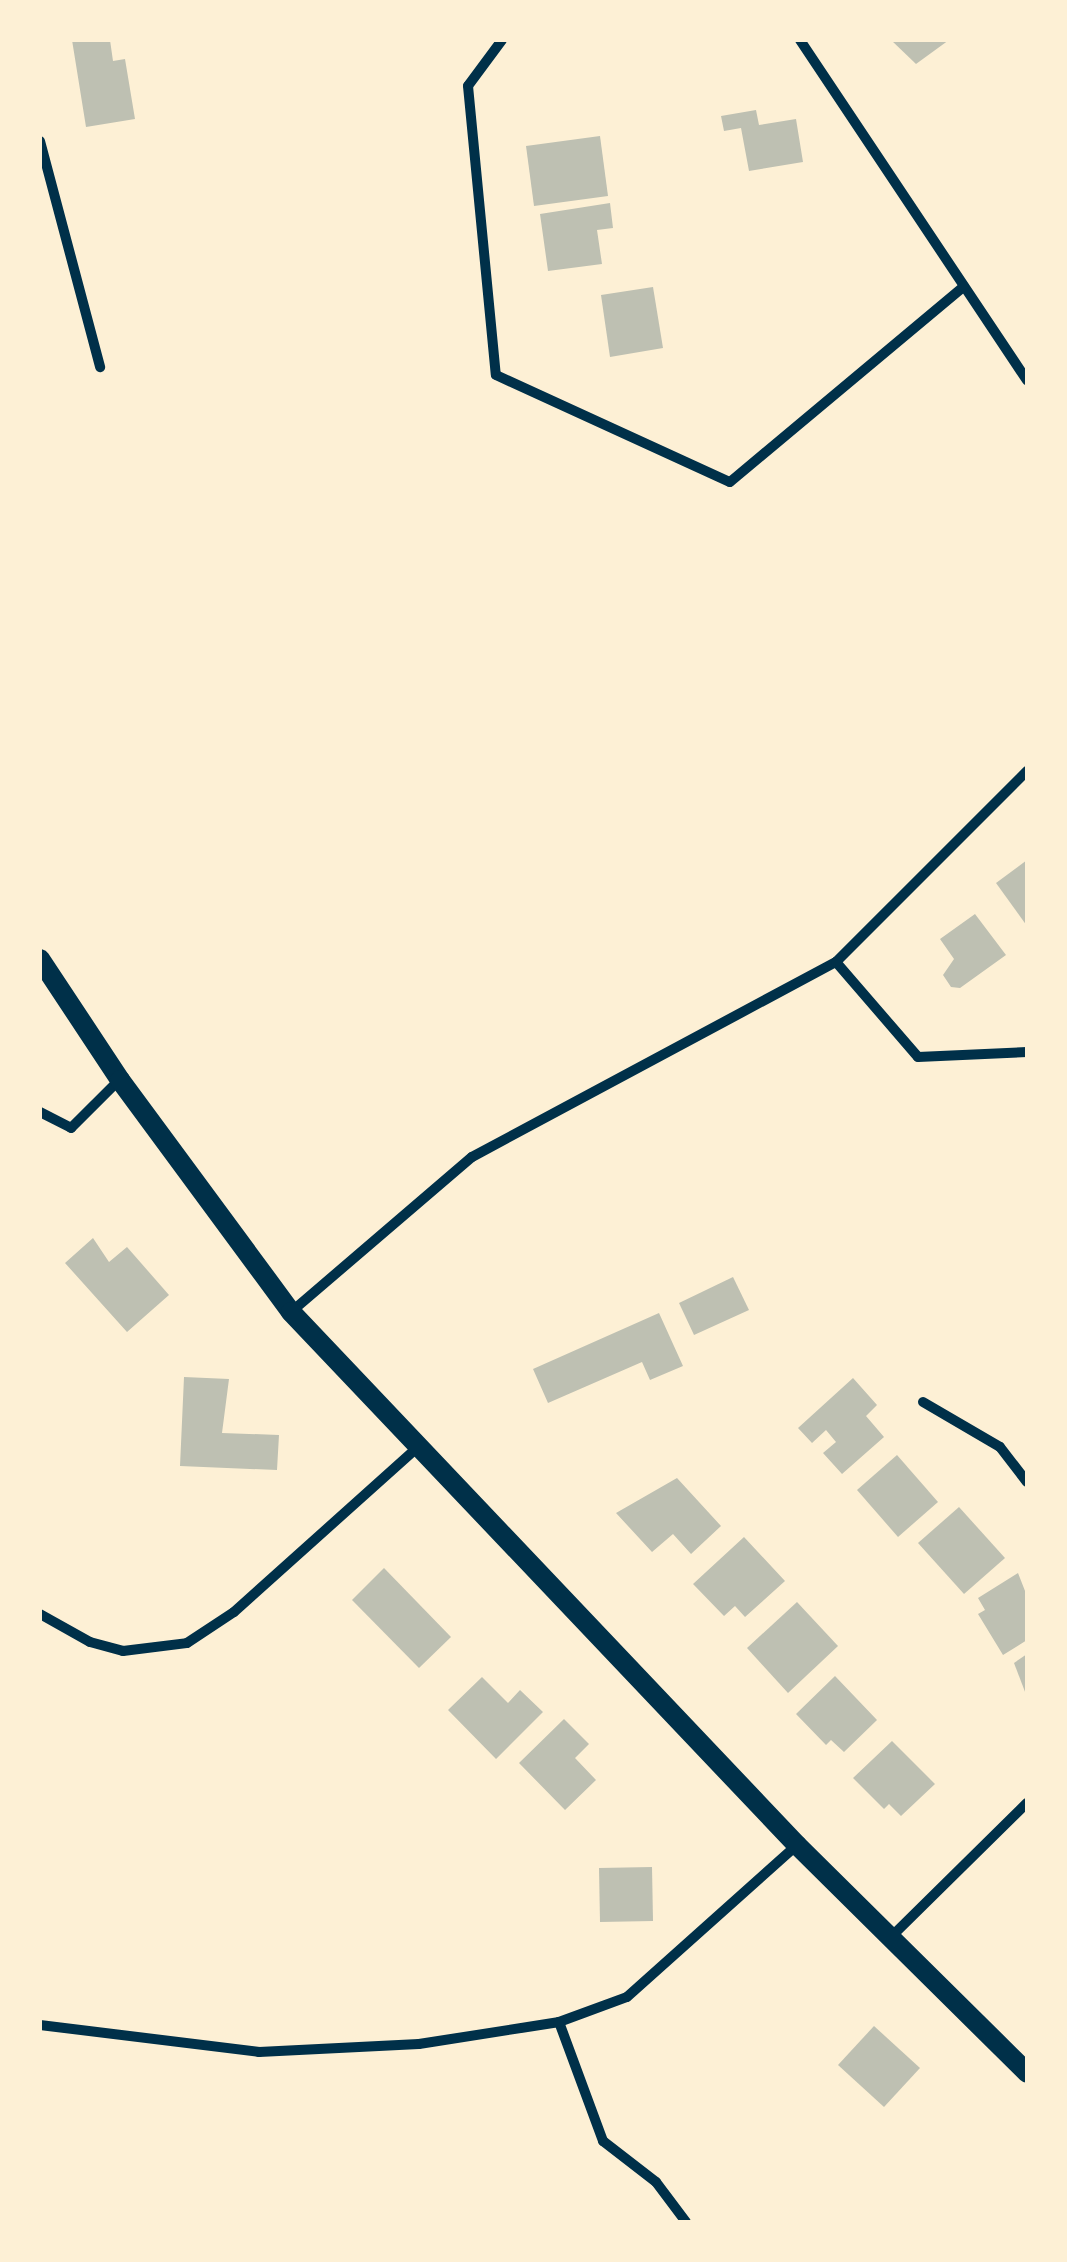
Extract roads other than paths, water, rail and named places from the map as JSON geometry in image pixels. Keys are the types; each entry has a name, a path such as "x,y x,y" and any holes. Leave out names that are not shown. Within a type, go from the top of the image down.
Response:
{"main road":[{"path":"40,959 120,1080 292,1312 797,1845 1027,2073"}],"street":[{"path":"502,40 468,86 496,375 730,482 964,286"},
{"path":"800,40 1027,380"},
{"path":"40,141 100,368"},
{"path":"292,1312 472,1157 836,962 1027,771"},
{"path":"836,962 918,1056 1027,1052"},
{"path":"40,1112 70,1128 120,1080"},
{"path":"923,1402 1000,1447 1027,1482"},
{"path":"40,1614 90,1642 123,1651 188,1642 234,1612 417,1448"},
{"path":"891,1937 1027,1803"},
{"path":"40,2025 259,2052 419,2044 559,2022 627,1997 797,1845"},
{"path":"559,2022 603,2141 656,2182 686,2222"}]}
